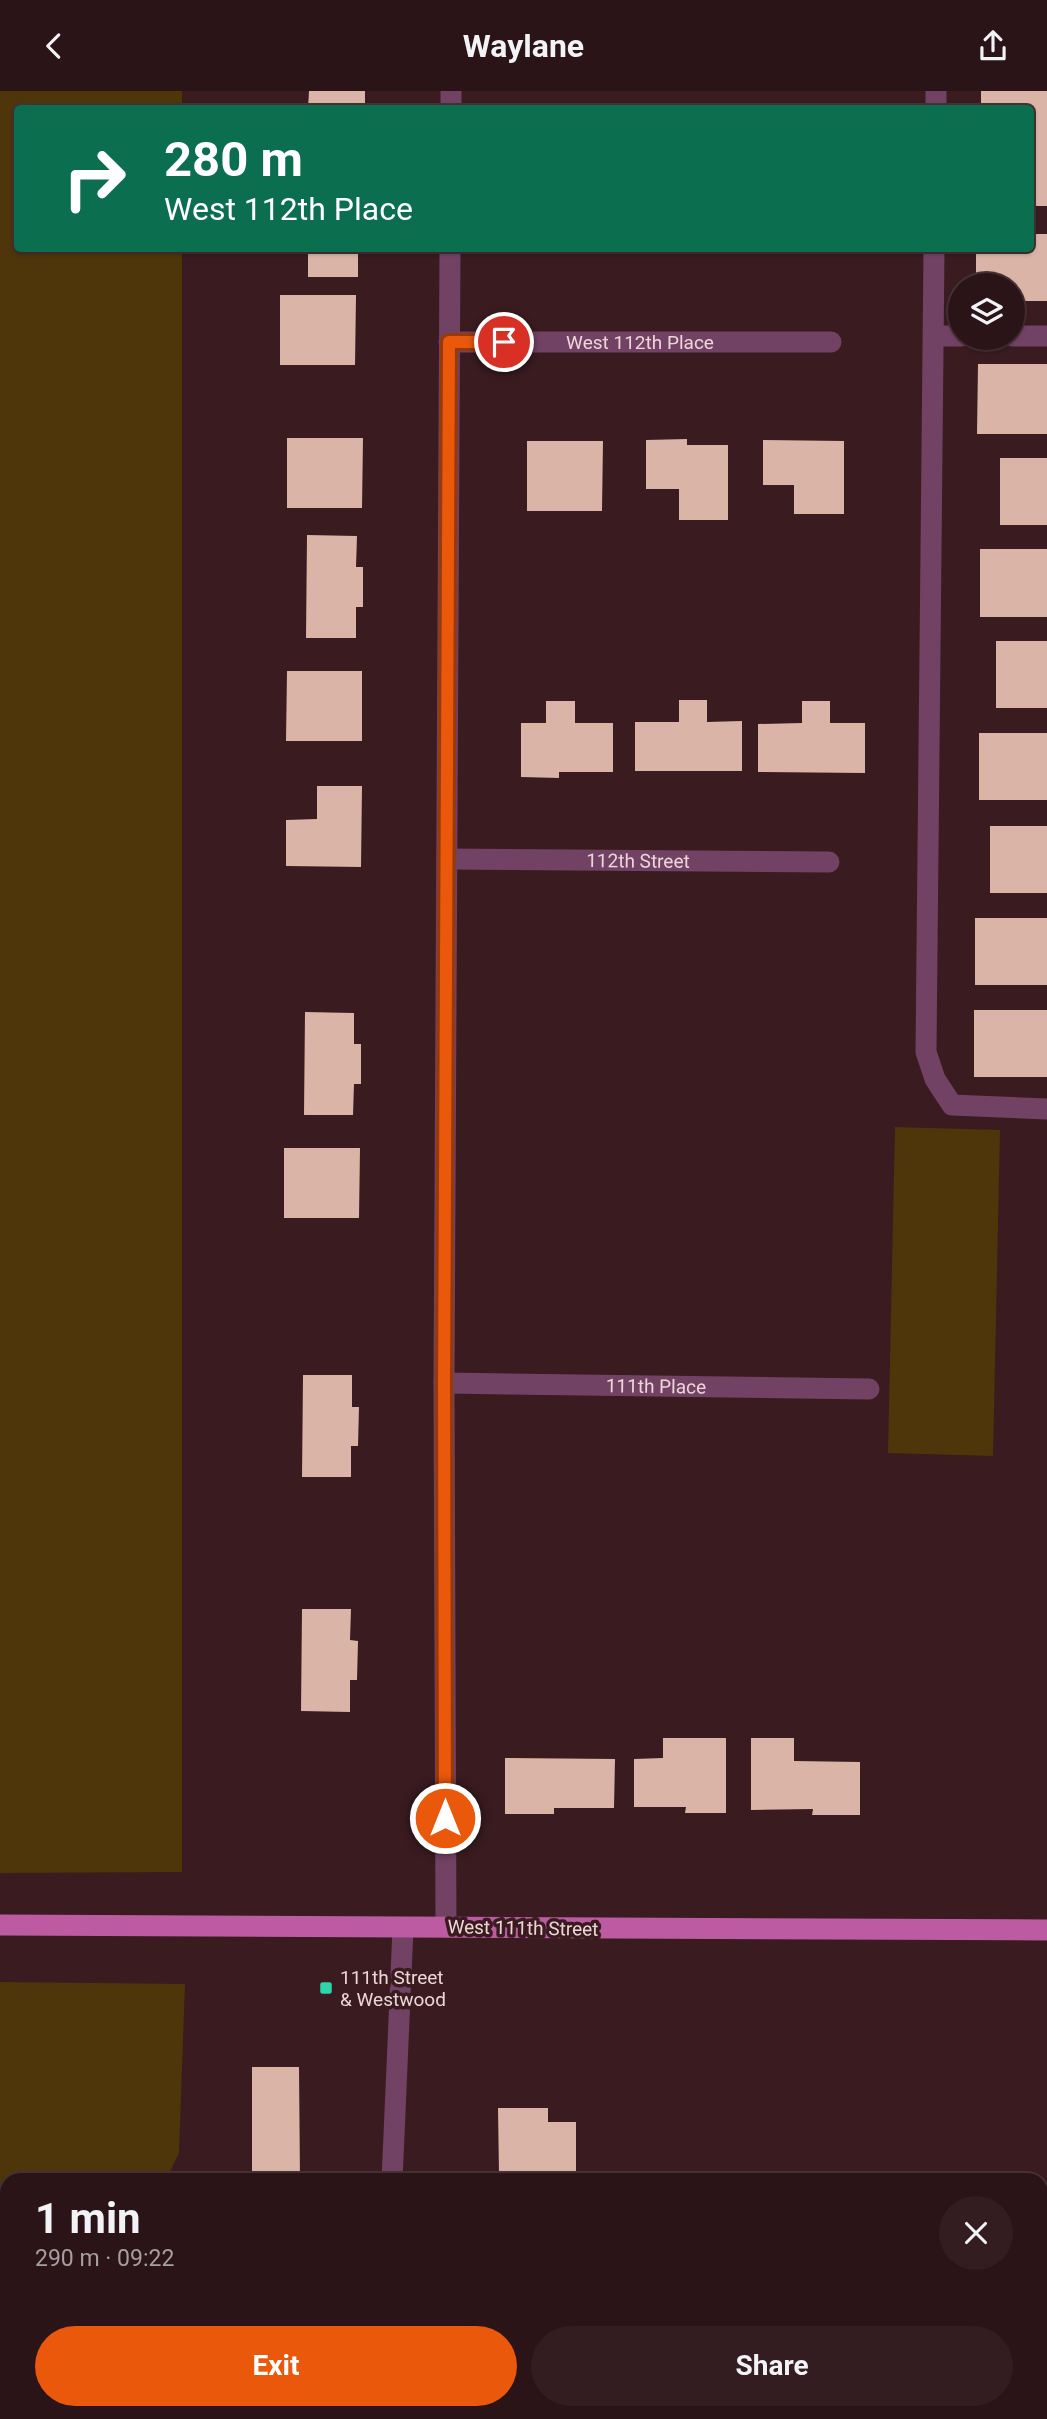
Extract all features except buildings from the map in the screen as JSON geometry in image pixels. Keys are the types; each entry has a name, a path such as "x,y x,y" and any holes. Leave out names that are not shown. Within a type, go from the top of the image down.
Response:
{"main road":[{"name":"West 111th Street","path":"0,1925 1047,1930"}],"street":[{"path":"446,1927 444,1383 450,252"},
{"path":"934,252 926,1052 934,1079 952,1105 1047,1109"},
{"path":"1025,336 1047,335"},
{"path":"934,336 948,336"},
{"name":"West 112th Place","path":"449,342 831,342"},
{"name":"112th Street","path":"447,859 829,862"},
{"name":"111th Place","path":"444,1383 869,1389"},
{"path":"393,2173 403,1928"}],"shaded area":[{"path":"0,91 182,91 182,105 14,105 14,252 182,252 182,1872 0,1873"},
{"path":"895,1127 1000,1130 993,1456 888,1453"},
{"path":"0,1982 185,1984 179,2153 169,2173 0,2173"}],"place":[{"name":"111th Street & Westwood","path":"326,1988"}],"route":[{"path":"445,1818 444,1383 449,342 504,342"}]}
